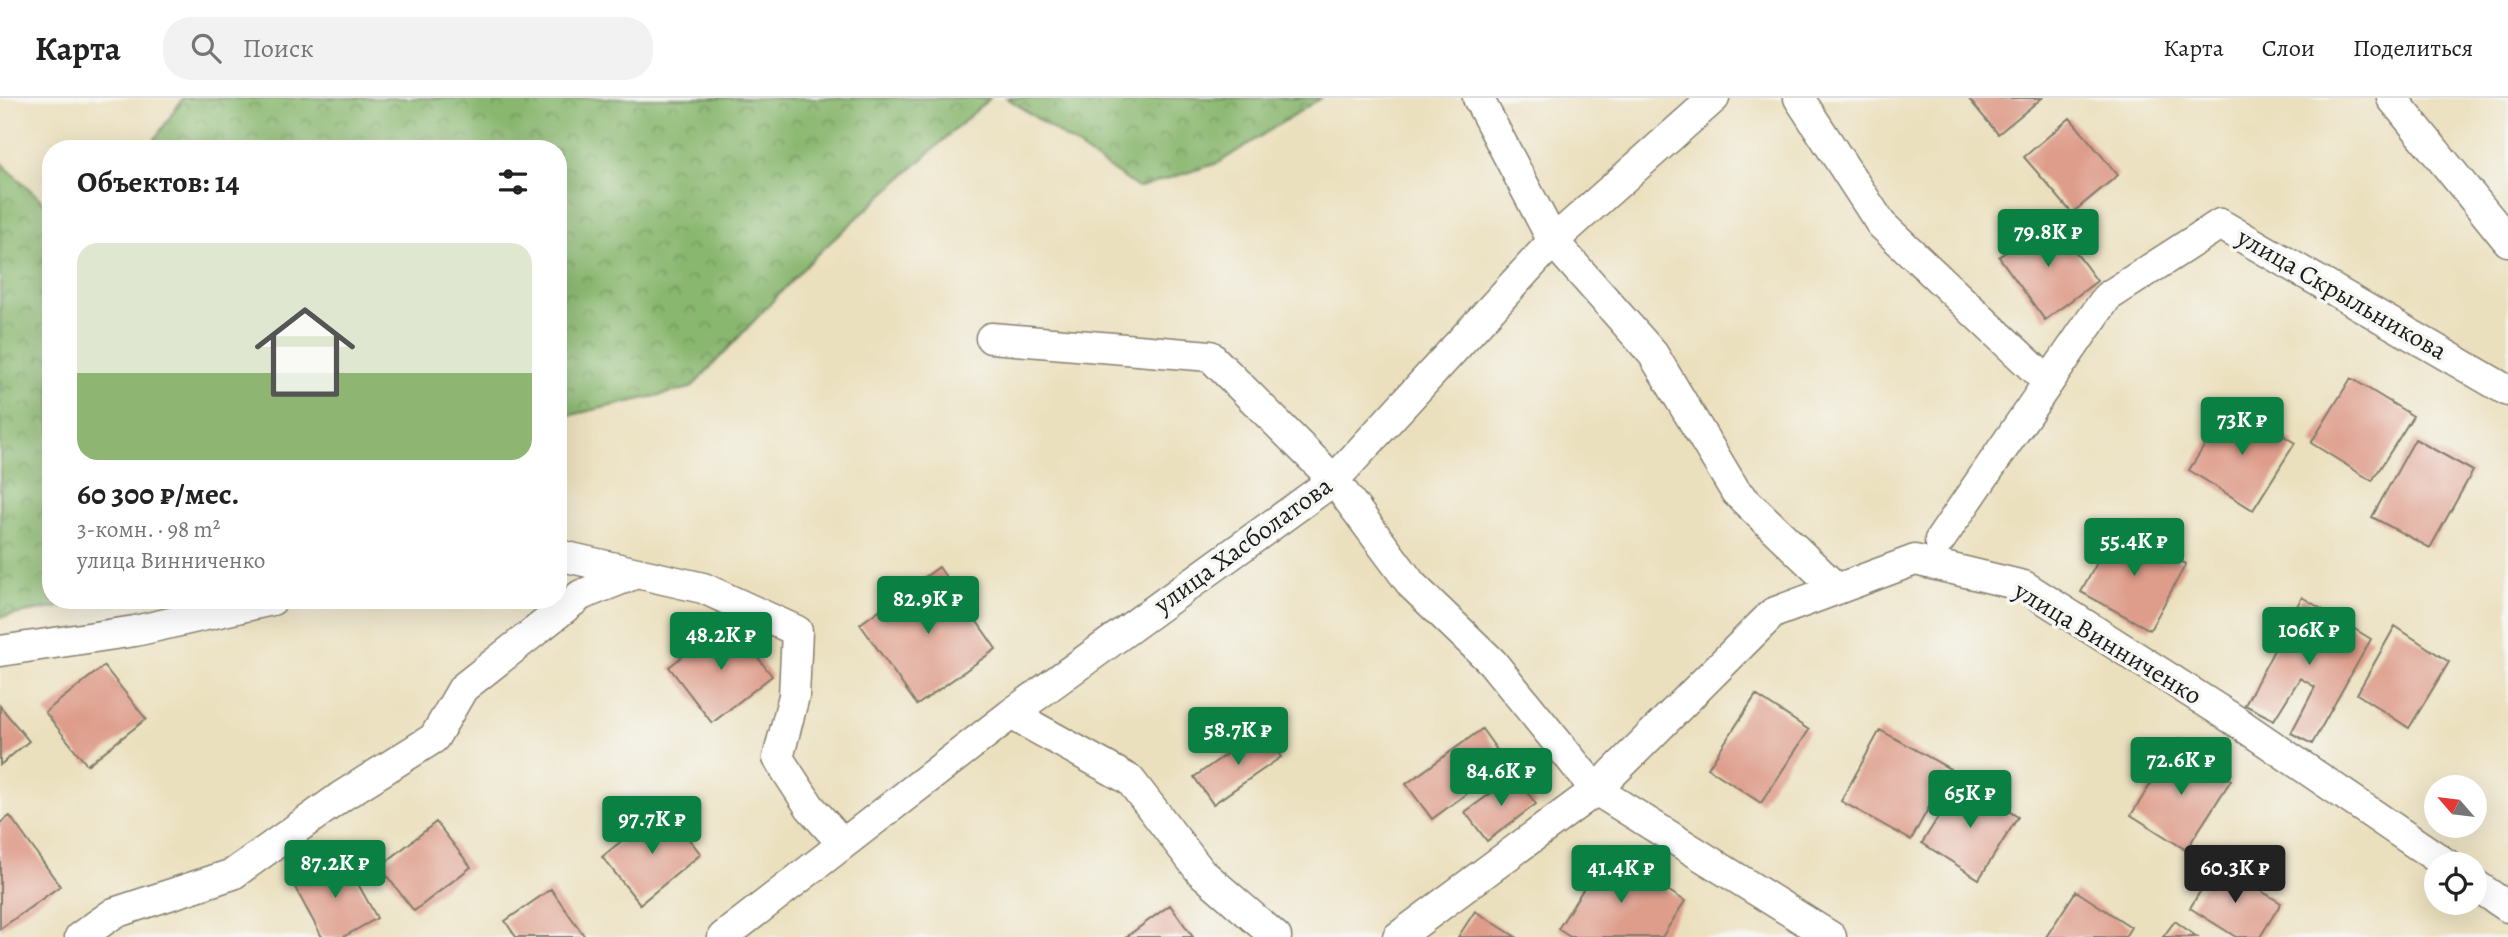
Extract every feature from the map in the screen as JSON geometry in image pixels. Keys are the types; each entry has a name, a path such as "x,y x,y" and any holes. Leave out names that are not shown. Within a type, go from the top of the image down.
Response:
{"street":[{"path":"1478,98 1553,241 1653,354 1736,492 1837,589"},
{"name":"улица Хасболатова","path":"723,937 1011,714 1334,480 1553,241 1714,98"},
{"path":"1799,98 1881,224 2048,382"},
{"path":"2392,98 2508,241"},
{"name":"улица Скрыльникова","path":"1940,540 2106,297 2220,223 2508,391"},
{"path":"991,338 1210,356 1334,480 1412,585 1492,662 1596,790 1831,937"},
{"path":"567,557 703,588 797,631 794,696 778,758 810,807 842,843"},
{"name":"улица Винниченко","path":"1398,937 1596,790 1773,613 1915,560 2024,586 2233,719 2428,852"},
{"path":"567,606 581,595 637,573"},
{"path":"0,651 135,631 232,609"},
{"path":"80,937 114,914 233,874 342,796 434,738 463,688 563,609"},
{"path":"1011,714 1130,780 1201,872 1276,937"},
{"path":"2487,893 2508,907"}],"green space":[{"path":"183,98 990,98 813,258 691,388 567,416 567,140 154,140"},
{"path":"1007,98 1321,98 1218,163 1138,188"},
{"path":"0,162 42,201 42,609 48,609 0,617"}],"building":[{"path":"1968,98 2042,98 1998,134"},
{"path":"2070,118 2118,175 2072,213 2024,157"},
{"path":"2051,219 2097,281 2045,320 1999,257"},
{"path":"2351,378 2413,416 2372,481 2311,443"},
{"path":"2232,403 2295,443 2253,510 2189,470"},
{"path":"2415,439 2473,471 2430,548 2372,517"},
{"path":"2117,526 2186,564 2150,630 2081,592"},
{"path":"939,567 996,649 917,705 860,624"},
{"path":"2302,597 2371,639 2312,744 2291,733 2315,687 2300,678 2274,720 2245,705"},
{"path":"729,620 772,676 712,723 669,667"},
{"path":"2395,626 2449,662 2409,728 2357,694"},
{"path":"104,666 146,719 87,765 45,712"},
{"path":"1756,695 1809,730 1761,803 1708,768"},
{"path":"0,706 29,741 0,765"},
{"path":"1262,729 1281,757 1213,804 1194,777"},
{"path":"1482,729 1507,764 1432,819 1406,784"},
{"path":"1880,730 1950,769 1911,840 1841,801"},
{"path":"2176,745 2231,780 2186,850 2131,815"},
{"path":"1515,776 1536,804 1487,841 1465,812"},
{"path":"1961,781 2018,817 1979,879 1922,843"},
{"path":"663,807 701,854 640,904 602,857"},
{"path":"10,816 60,886 0,929 0,823"},
{"path":"436,822 471,867 414,911 380,867"},
{"path":"1607,852 1685,901 1662,937 1570,937 1558,929"},
{"path":"343,857 377,918 343,937 322,937 293,884"},
{"path":"2217,864 2281,903 2260,937 2236,937 2190,908"},
{"path":"551,889 585,937 516,937 505,921"},
{"path":"2076,891 2131,927 2125,937 2046,937"},
{"path":"1170,905 1193,937 1126,937"},
{"path":"1475,911 1516,937 1458,937"},
{"path":"2175,921 2197,937 2163,937"}]}
